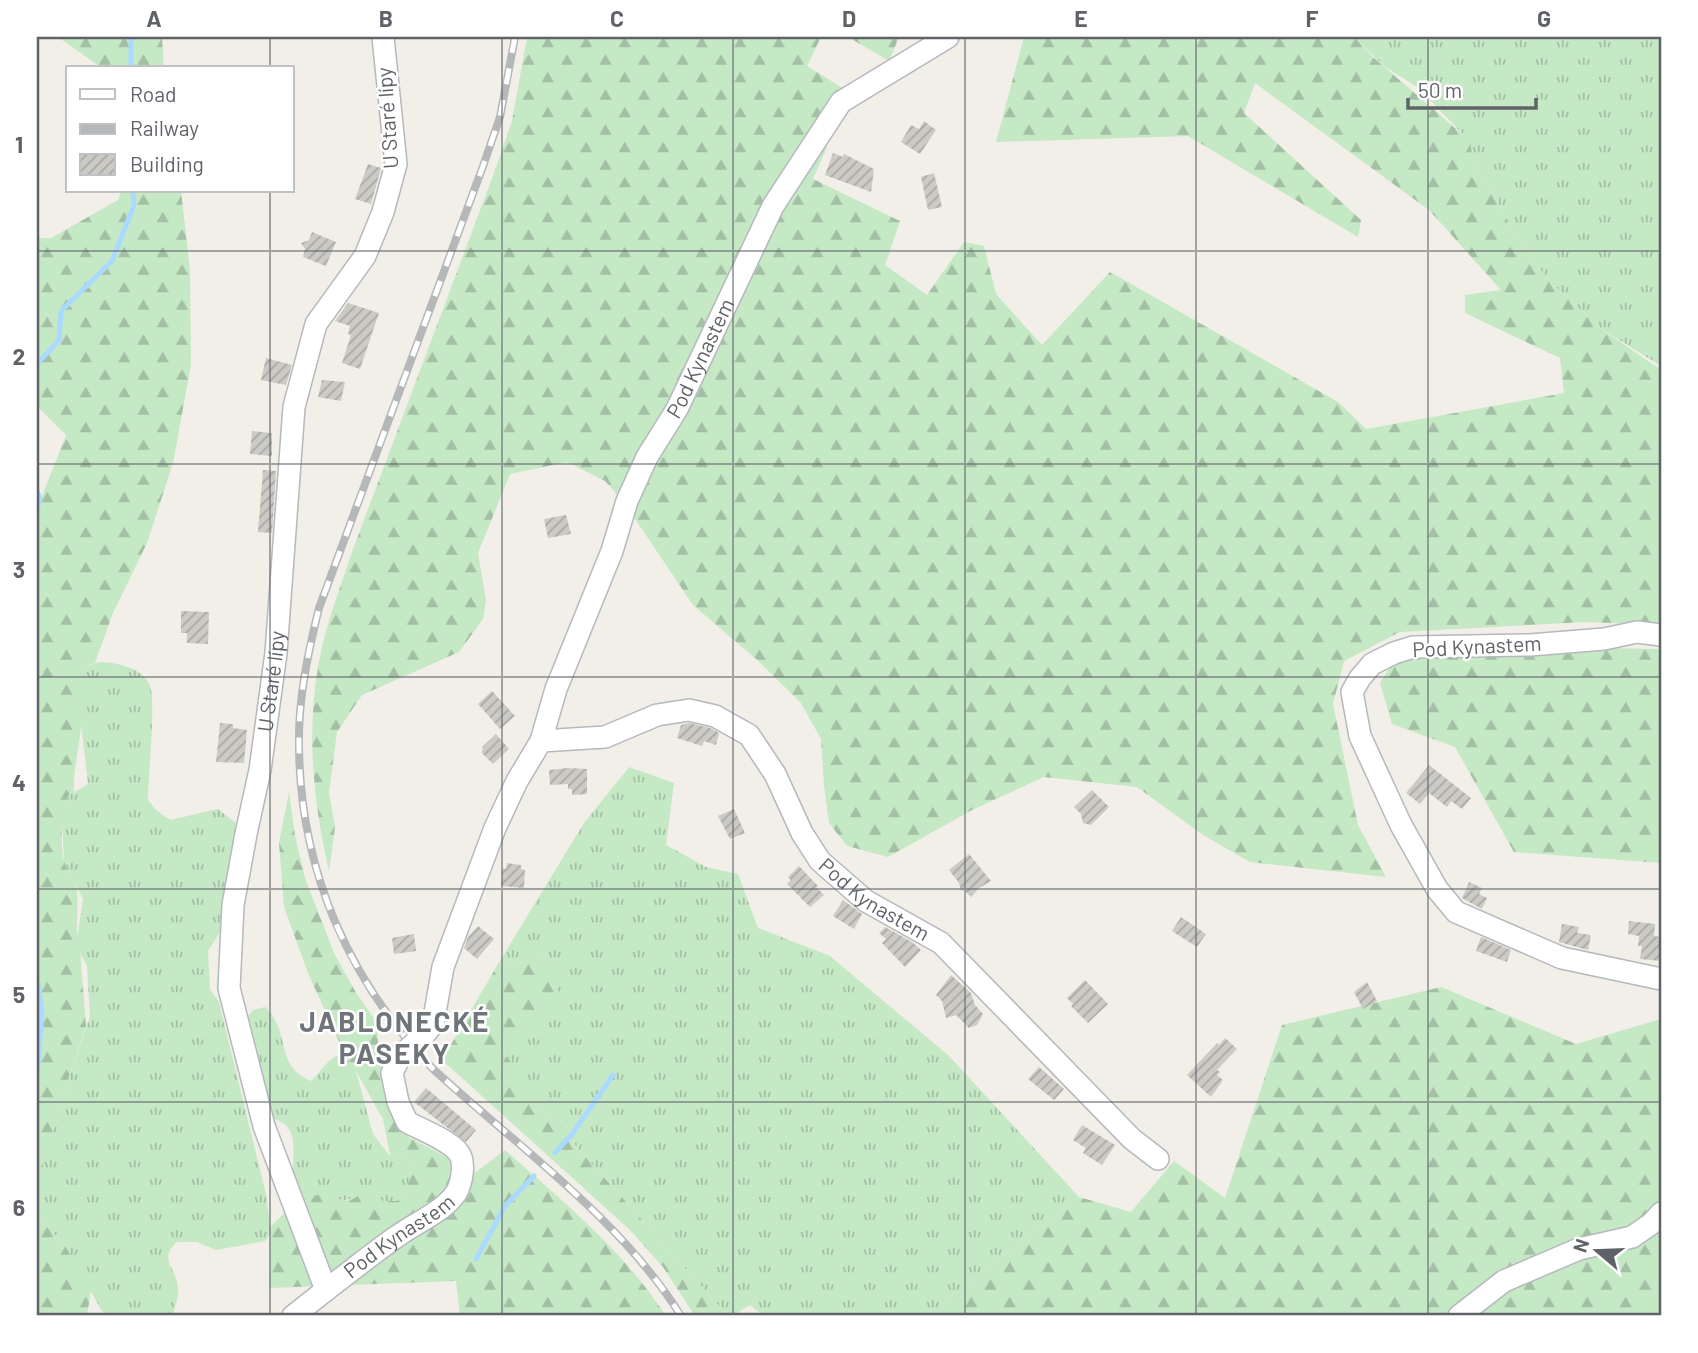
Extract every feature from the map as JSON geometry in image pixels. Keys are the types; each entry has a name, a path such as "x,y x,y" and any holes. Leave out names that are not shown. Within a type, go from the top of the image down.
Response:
{"street":[{"name":"U Staré lípy","path":"326,1290 264,1126 229,988 233,905 260,770 276,653 294,407 317,324 365,256 383,212 396,164 383,37"},
{"name":"Pod Kynastem","path":"326,1290 399,1235 442,1208 455,1194 460,1183 459,1152 407,1122 398,1102 392,1073 400,1056 433,1024 443,967 495,828 517,781 541,741 556,689 612,551 627,501 647,457 677,409 773,206 841,102 948,37"},
{"name":"Pod Kynastem","path":"1661,635 1637,632 1604,639 1530,645 1413,647 1372,664 1352,692 1360,736 1401,825 1437,889 1456,912 1562,958 1661,979"},
{"name":"Pod Kynastem","path":"541,741 605,737 657,715 689,710 715,716 748,735 775,774 802,833 820,861 866,901 941,943 1132,1139 1158,1160"},
{"path":"1459,1316 1504,1281 1579,1249 1632,1237 1661,1213"},
{"path":"293,1316 326,1290"}],"green space":[{"path":"58,37 162,37 164,66 99,66"},
{"path":"527,37 821,37 807,66 846,90 621,499 605,481 567,462 510,474 478,553 486,601 483,619 459,652 362,695 337,732 329,793 335,827 329,871 315,793 312,740 315,688 322,647 352,552 512,121"},
{"path":"848,37 899,37 889,61"},
{"path":"1024,37 1354,37 1373,57 1470,141 1473,160 1528,256 1556,287 1600,328 1661,370 1661,625 1586,622 1400,632 1344,661 1333,704 1358,825 1386,877 1250,862 1203,835 1137,787 1044,777 972,810 888,857 847,846 829,823 821,739 801,703 756,659 693,605 629,510 780,206 817,144 827,147 813,179 900,221 885,265 927,295 964,242 984,246 996,294 1042,345 1110,272 1338,402 1366,429 1564,393 1560,358 1465,313 1465,295 1501,290 1429,210 1255,83 1244,113 1361,220 1358,237 1188,136 996,142"},
{"path":"1354,37 1661,37 1661,366 1600,328 1556,287 1528,256 1473,160 1469,141 1419,88 1385,67"},
{"path":"121,192 181,192 190,271 191,365 173,463 147,543 113,613 95,663 82,668 79,675 81,727 74,792 68,796 66,804 62,845 64,861 77,891 77,939 86,1026 58,1109 37,1189 37,509 66,435 37,406 37,238 51,238 118,200"},
{"path":"1602,648 1661,649 1661,863 1514,852 1455,747 1392,724 1380,683 1392,664 1446,652 1532,656"},
{"path":"99,662 135,670 150,686 152,723 148,800 156,810 170,820 218,809 237,824 220,932 208,951 210,989 219,1002 266,1194 271,1233 265,1241 216,1250 197,1242 177,1242 171,1248 168,1259 178,1288 173,1316 109,1316 102,1311 64,1244 37,1217 37,1187 58,1109 90,1016 87,966 76,945 83,899 64,862 62,820 68,796 88,784 76,680 82,668"},
{"path":"629,767 674,783 666,845 706,867 738,874 758,928 830,956 949,1056 1079,1197 926,1316 764,1316 750,1305 728,1316 541,1107 505,1056 560,996 543,959 498,964 584,823"},
{"path":"289,792 295,836 305,878 334,953 377,1023 379,1060 408,1137 476,1172 505,1150 611,1248 631,1269 666,1316 460,1316 456,1281 269,1288 270,1227 303,1195 326,1195 348,1200 363,1192 374,1193 383,1201 397,1201 406,1190 412,1167 406,1159 390,1155 383,1119 346,1057 308,973 284,907 279,843"},
{"path":"543,959 561,996 506,1056 541,1107 728,1316 695,1316 663,1267 630,1230 442,1060 498,964"},
{"path":"1441,987 1576,1044 1661,1019 1661,1316 926,1316 1079,1197 1131,1212 1174,1161 1225,1198 1282,1025"},
{"path":"265,1007 278,1027 287,1057 299,1074 311,1081 336,1056 346,1057 356,1071 373,1134 389,1155 406,1159 412,1167 406,1190 397,1201 383,1201 374,1193 342,1201 325,1195 307,1196 296,1192 293,1138 287,1126 272,1118 243,1023 253,1010"},
{"path":"37,1217 64,1244 91,1290 87,1316 37,1316"}],"building":[{"path":"924,121 936,130 920,154 901,142 911,125 919,129"},
{"path":"833,153 843,157 844,154 874,169 871,192 825,175"},
{"path":"368,164 381,168 371,204 355,199"},
{"path":"934,173 942,207 928,210 921,177"},
{"path":"312,232 336,242 326,266 303,257 305,249 301,243 309,240"},
{"path":"348,303 379,313 360,369 342,363 351,335 348,334 350,326 335,321"},
{"path":"266,358 292,365 286,385 261,380"},
{"path":"322,380 345,382 341,401 318,397"},
{"path":"252,431 272,433 272,456 250,454"},
{"path":"263,470 276,471 272,533 258,532"},
{"path":"566,515 571,534 548,538 544,519"},
{"path":"181,611 209,612 208,644 187,643 187,633 181,633"},
{"path":"492,691 515,716 500,729 478,704"},
{"path":"220,723 233,724 233,728 247,730 244,763 216,762"},
{"path":"689,723 719,733 716,745 704,741 702,746 677,738 681,725"},
{"path":"496,734 509,749 493,764 481,752 482,747"},
{"path":"1429,765 1471,798 1462,809 1451,801 1447,807 1429,793 1420,804 1406,793"},
{"path":"587,769 587,794 572,795 568,784 550,785 549,770"},
{"path":"1092,790 1109,807 1091,825 1083,823 1081,814 1074,807"},
{"path":"734,809 745,833 730,839 718,816"},
{"path":"969,854 991,881 971,897 964,890 961,891 959,883 949,870"},
{"path":"507,863 521,865 521,869 525,870 524,888 501,886 502,868 506,869"},
{"path":"799,866 824,895 810,907 787,884 791,880 788,877"},
{"path":"1469,882 1482,888 1479,894 1487,898 1482,909 1462,898"},
{"path":"843,900 862,914 854,929 833,916"},
{"path":"1181,917 1206,934 1197,947 1172,931"},
{"path":"1629,921 1655,924 1654,936 1661,937 1661,961 1640,959 1642,946 1638,946 1639,936 1628,934"},
{"path":"1562,924 1579,927 1577,933 1591,935 1588,950 1559,942"},
{"path":"478,926 494,939 477,959 464,948 468,937"},
{"path":"885,927 921,950 905,967 882,943 886,939 879,933"},
{"path":"414,934 416,951 394,954 392,938"},
{"path":"1481,937 1511,950 1507,962 1476,951"},
{"path":"951,975 971,993 975,1005 983,1014 977,1025 969,1028 956,1015 946,1018 942,1001 936,995"},
{"path":"1085,980 1108,1004 1088,1023 1067,998"},
{"path":"1367,982 1377,1001 1363,1009 1354,992"},
{"path":"1225,1038 1237,1049 1217,1070 1220,1072 1217,1075 1223,1080 1211,1097 1187,1075"},
{"path":"1039,1067 1064,1089 1054,1100 1028,1079"},
{"path":"426,1088 476,1130 466,1142 414,1102"},
{"path":"1082,1125 1115,1145 1102,1165 1083,1153 1086,1148 1073,1140"}],"waterway":[{"path":"131,37 131,66"},
{"path":"37,364 59,340 61,311 112,261 134,205 133,192"},
{"path":"37,491 40,499 37,509"},
{"path":"37,978 42,1013 37,1077"},
{"path":"555,1153 572,1134 613,1075"},
{"path":"476,1259 505,1206 534,1176"}],"railway":[{"path":"515,37 500,117 319,608 300,711 302,792 308,836 319,879 334,920 376,998 433,1069 566,1185 629,1247 681,1316"}],"district":[{"name":"JABLONECKÉ PASEKY","path":"395,1038"}]}
